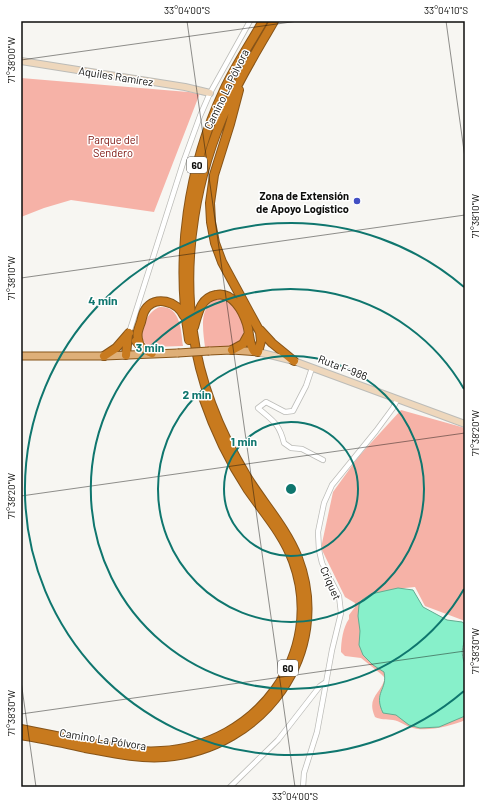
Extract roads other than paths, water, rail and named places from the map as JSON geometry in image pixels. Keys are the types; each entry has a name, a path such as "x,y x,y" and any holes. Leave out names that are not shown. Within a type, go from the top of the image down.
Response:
{"highway":[{"name":"Camino La Pólvora","path":"21,729 138,751 170,750 195,746 226,733 261,707 276,689 292,659 299,638 302,614 296,570 290,553 280,534 247,489 220,440 208,414 195,370 186,322 183,281 185,234 190,198 198,162 210,125 225,89 263,21"},
{"name":"Camino La Pólvora","path":"21,735 134,756 164,757 195,752 227,739 244,729 258,717 282,689 299,659 308,617 306,588 302,570 285,532 240,464 218,422 201,373 193,331 190,276 192,239 197,203 205,168 215,136 228,104 274,21"},
{"path":"193,331 202,303 211,296 223,294 233,299 241,311 247,322 250,342 256,351 260,345 260,336 255,324 220,258 212,232 210,212 214,175 244,74"},
{"path":"152,353 145,351 139,343 137,337 145,310 152,304 168,302 176,305 184,314 186,322"},
{"path":"255,324 272,343 294,361"},
{"path":"104,356 138,330"},
{"path":"232,350 242,344 248,335"},
{"path":"129,337 139,343"},
{"path":"126,355 129,337"}],"main road":[{"name":"Aquiles Ramírez","path":"21,61 185,87 210,94"},
{"name":"Ruta F-986","path":"21,356 104,356 232,350 256,351 294,361 465,424"}],"street":[{"path":"129,337 184,160 210,94 250,21"},
{"path":"312,368 306,386 293,411 285,412 266,402 258,408 277,423 284,443 292,448 302,449 322,460"},
{"name":"Criquet","path":"303,787 304,773 317,732 332,650 341,618 341,607 338,592 322,563 319,550 318,532 324,503 332,485 376,431 397,400"},
{"path":"230,787 278,740 320,686 326,682"}],"place":[{"name":"Zona de Extensión de Apoyo Logístico","path":"357,201"}],"park label":[{"name":"Parque del Sendero","path":"113,145"}]}
